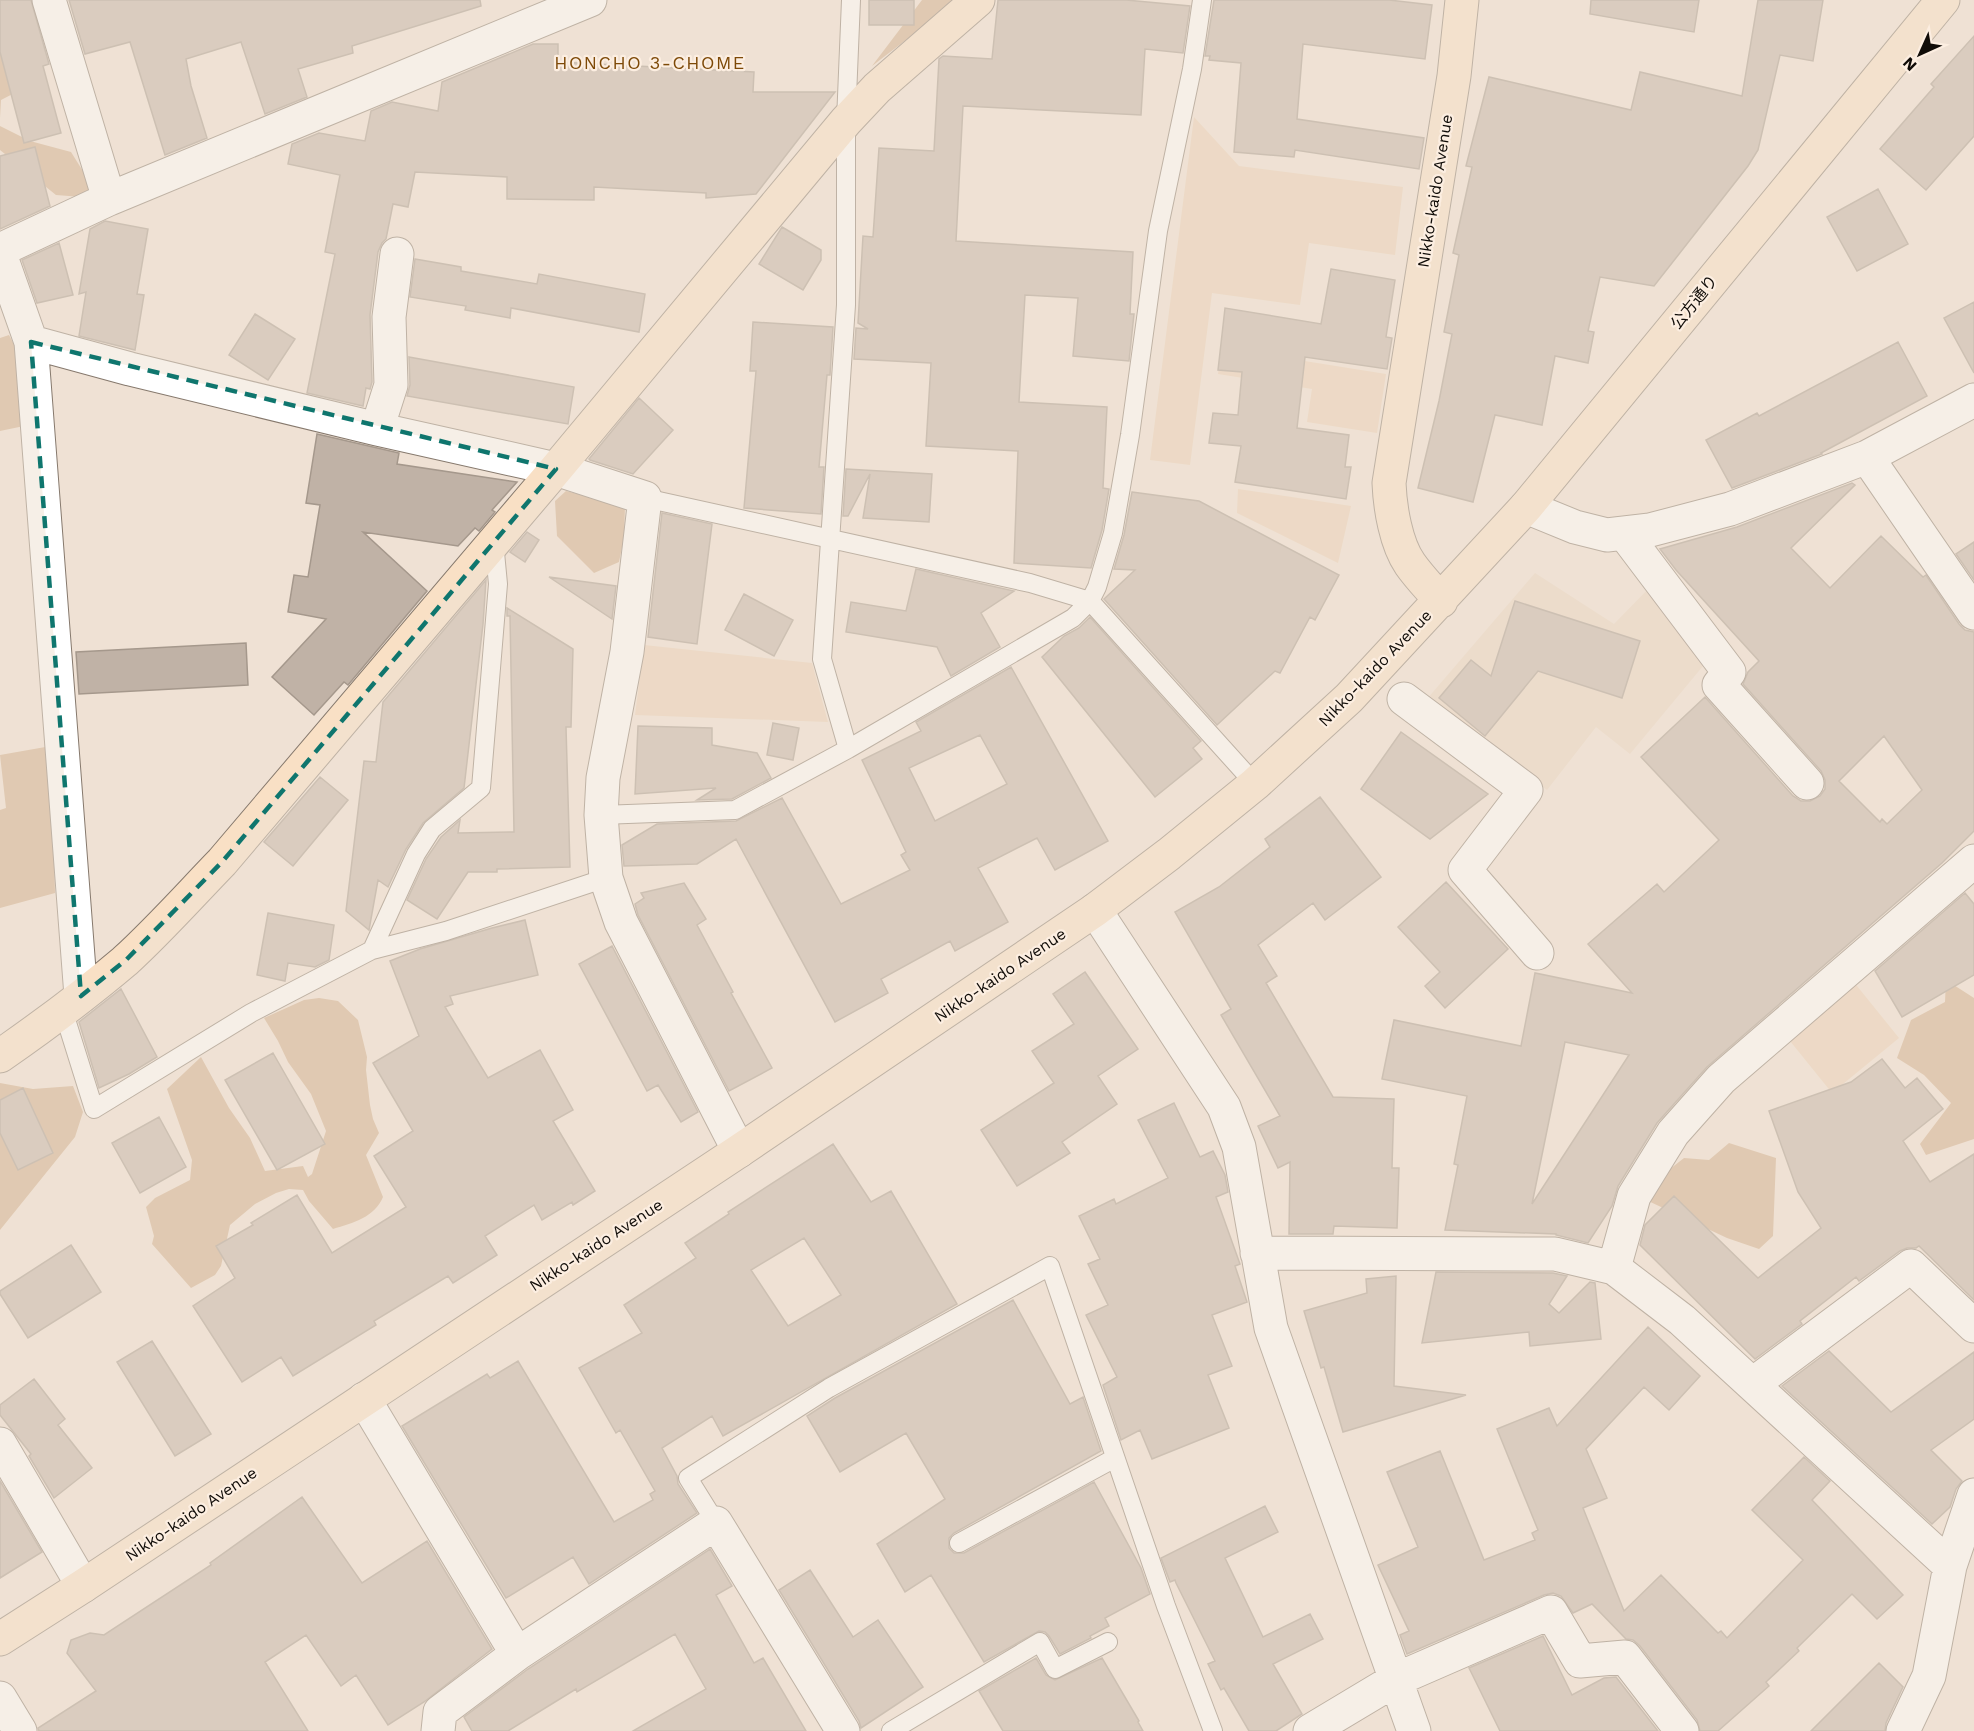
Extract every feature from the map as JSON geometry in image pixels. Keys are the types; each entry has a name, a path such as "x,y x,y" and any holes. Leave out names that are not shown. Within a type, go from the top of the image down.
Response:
{"main road":[{"path":"0,1056 126,960 222,862 556,469 846,121 877,88 978,0"},
{"name":"Nikko-kaido Avenue","path":"0,1639 739,1151 1095,910 1255,784 1348,698 1441,600 1409,562 1394,523 1389,483 1454,76 1462,0"},
{"name":"公方通り","path":"1441,600 1526,507 1943,0"}],"street":[{"path":"49,0 110,199"},
{"path":"72,1003 31,342 0,252 110,199 590,0"},
{"path":"377,429 391,385 389,317 397,254"},
{"path":"31,342 141,372 556,469 645,498 627,652 603,778 602,815 606,878 621,922 739,1151"},
{"path":"1526,507 1575,527 1607,535 1650,530 1730,509 1867,457 1974,400"},
{"path":"1867,457 1974,613"},
{"path":"1624,533 1729,672 1719,685 1808,783"},
{"path":"1404,699 1526,790 1465,870 1537,953"},
{"path":"1614,1268 1634,1196 1673,1133 1714,1086 1974,861"},
{"path":"1095,910 1224,1107 1239,1147 1271,1328 1414,1731"},
{"path":"1257,1253 1556,1254 1614,1268 1682,1320 1753,1384 1960,1557"},
{"path":"1753,1384 1911,1266 1974,1326"},
{"path":"364,1399 517,1654"},
{"path":"0,1444 83,1586"},
{"path":"1903,1731 1929,1676 1974,1496"},
{"path":"438,1731 440,1712 517,1654 716,1523 843,1731"},
{"path":"1310,1731 1395,1680 1551,1612 1580,1660 1625,1657 1682,1731"},
{"path":"0,1698 20,1731"}],"lane":[{"path":"848,749 822,659 846,305 846,121 851,0"},
{"path":"602,815 735,810 848,749 1072,618 1090,601 1097,587 1113,533 1131,435 1158,231 1192,69 1202,0"},
{"path":"645,498 1030,583 1090,601 1255,784"},
{"path":"372,950 416,854 432,829 481,788 498,584 494,540"},
{"path":"72,1003 94,1109 251,1013 372,950 447,931 606,878"},
{"path":"716,1523 688,1478 829,1388 1050,1266 1166,1606 1213,1731"},
{"path":"959,1543 1115,1458"},
{"path":"891,1731 1040,1642 1055,1669 1108,1642"}],"highlighted area":[{"path":"31,342 556,469 222,862 126,960 81,996"}],"shaded area":[{"path":"922,0 958,0 872,66"},
{"path":"0,50 28,86 1,100 0,118"},
{"path":"1194,117 1239,166 1403,187 1395,255 1309,243 1300,305 1212,293 1190,465 1150,460"},
{"path":"0,126 30,141 71,152 91,184 89,192 82,197 56,195 0,150"},
{"path":"9,335 18,352 24,426 0,431 0,338"},
{"path":"1222,348 1386,374 1377,433 1307,422 1312,389 1218,374"},
{"path":"1238,489 1351,506 1338,563 1237,513"},
{"path":"566,491 625,506 624,537 619,562 594,573 557,536 555,501"},
{"path":"1535,573 1614,624 1652,585 1708,660 1630,754 1596,727 1547,790 1427,699"},
{"path":"644,645 812,663 828,722 635,715"},
{"path":"51,746 55,893 0,908 0,810 6,808 0,755"},
{"path":"1946,980 1974,998 1974,1139 1926,1155 1920,1144 1951,1103 1924,1075 1897,1058 1911,1020 1945,1002"},
{"path":"1853,981 1899,1038 1832,1093 1786,1036"},
{"path":"319,998 338,1001 358,1020 367,1057 366,1070 370,1105 379,1133 366,1155 383,1197 375,1210 369,1214 356,1222 333,1229 309,1201 303,1190 289,1189 276,1193 255,1204 230,1225 221,1266 215,1275 191,1288 152,1244 154,1236 146,1207 155,1198 190,1180 192,1160 167,1089 201,1057 229,1108 250,1138 265,1171 303,1166 308,1177 312,1174 326,1131 311,1094 288,1062 264,1018 304,1000"},
{"path":"0,1083 33,1089 73,1086 83,1112 75,1137 0,1230"},
{"path":"1729,1143 1776,1158 1773,1236 1759,1249 1727,1238 1644,1199 1665,1173 1684,1158 1709,1160"}],"building":[{"path":"0,0 31,0 49,64 43,66 61,133 24,143 0,52"},
{"path":"69,0 480,0 481,6 352,46 353,53 298,69 307,97 265,114 241,42 186,59 191,86 207,138 165,155 130,42 85,54"},
{"path":"869,0 914,0 914,25 869,25"},
{"path":"998,0 1126,0 1190,6 1183,53 1145,49 1141,115 963,106 956,241 1133,252 1130,314 1134,314 1129,361 1073,356 1078,298 1025,295 1019,402 1107,407 1103,488 1109,489 1102,530 1091,568 1014,563 1018,451 926,446 931,363 854,359 856,328 868,329 858,323 863,236 873,237 879,148 934,151 939,59 943,56 992,59"},
{"path":"1214,0 1389,0 1432,5 1425,59 1303,44 1297,119 1424,138 1419,169 1295,150 1294,157 1234,152 1241,63 1209,60 1210,56 1205,56"},
{"path":"1591,0 1699,0 1694,32 1590,14"},
{"path":"1758,0 1823,0 1813,61 1780,55 1758,150 1748,166 1654,286 1600,277 1588,331 1594,332 1588,363 1555,356 1542,425 1495,415 1473,502 1418,488 1452,334 1444,332 1459,255 1453,253 1472,167 1466,166 1489,77 1631,110 1640,72 1742,96"},
{"path":"1974,36 1974,136 1926,190 1880,149 1934,87 1931,84"},
{"path":"533,44 558,44 558,62 754,72 753,92 835,92 756,194 706,198 706,193 594,187 594,200 507,199 507,177 415,172 408,207 393,204 386,239 378,252 370,315 372,382 370,389 366,388 363,406 307,393 335,254 325,252 340,175 288,164 292,144 319,133 365,141 371,111 392,102 438,111 442,82"},
{"path":"35,147 50,206 0,229 0,156"},
{"path":"1878,189 1908,244 1857,271 1827,217"},
{"path":"105,221 148,229 137,294 144,295 135,350 79,336 86,292 79,294 90,229"},
{"path":"782,227 821,250 821,260 803,290 759,264"},
{"path":"59,243 73,295 37,303 22,260"},
{"path":"415,259 461,267 461,271 537,284 539,274 645,294 639,332 511,308 510,318 465,310 466,306 410,297"},
{"path":"1331,269 1395,280 1386,337 1392,338 1387,369 1305,357 1297,428 1349,435 1345,467 1351,467 1346,499 1235,482 1241,446 1209,443 1213,413 1238,415 1242,372 1218,370 1225,308 1321,324"},
{"path":"1974,302 1974,373 1944,318"},
{"path":"255,314 295,339 268,380 229,355"},
{"path":"753,322 833,327 819,467 824,467 821,514 744,508 756,371 750,371"},
{"path":"1898,342 1927,396 1822,454 1732,488 1706,440 1757,413 1759,416"},
{"path":"409,357 574,387 568,424 407,396 410,385"},
{"path":"639,398 673,430 633,474 590,460 589,459"},
{"path":"317,434 399,453 397,464 517,482 492,510 495,512 479,531 475,528 458,546 363,532 427,591 348,685 344,682 314,715 272,677 326,619 288,612 294,575 308,577 320,505 306,503"},
{"path":"846,469 932,474 929,522 863,518 870,474 848,516 843,516"},
{"path":"1852,483 1855,485 1791,548 1830,588 1881,536 1923,577 1926,575 1959,624 1965,630 1974,632 1974,831 1942,863 1707,1067 1657,1123 1618,1186 1612,1206 1588,1243 1556,1234 1445,1230 1458,1165 1454,1164 1467,1096 1382,1079 1394,1020 1521,1046 1535,973 1632,993 1588,944 1657,884 1664,892 1719,840 1641,757 1705,697 1793,796 1801,801 1810,801 1820,796 1825,789 1825,780 1821,771 1743,684 1748,672 1759,661 1676,570 1660,549 1737,527","holes":["1884,736 1922,790 1887,824 1882,819 1880,822 1839,781","1565,1042 1629,1055 1532,1204"]},
{"path":"1132,492 1199,501 1339,575 1315,620 1310,617 1280,673 1275,671 1217,725 1104,599 1135,570 1114,569 1124,535"},
{"path":"662,513 712,524 697,644 648,637"},
{"path":"527,532 539,540 525,562 510,552"},
{"path":"1974,542 1974,580 1956,554"},
{"path":"916,569 1014,591 981,613 1000,647 951,676 937,647 846,632 851,602 906,611"},
{"path":"549,577 616,586 612,619"},
{"path":"486,580 464,788 423,823 406,849 388,887 378,880 369,930 346,911 364,761 376,762 383,702"},
{"path":"744,594 793,620 774,656 725,630"},
{"path":"1515,601 1640,641 1622,698 1538,671 1485,736 1439,698 1471,660 1491,676"},
{"path":"507,608 573,649 571,727 566,727 570,867 468,872 437,919 407,900 426,859 441,837 460,820 458,833 514,832 510,616 507,616"},
{"path":"1090,617 1201,741 1193,748 1202,759 1155,797 1042,657 1064,636 1079,628"},
{"path":"246,643 248,685 79,694 76,652"},
{"path":"1011,667 1108,841 1055,870 1037,838 978,868 1008,922 955,951 950,941 881,979 888,993 835,1022 736,839 697,864 624,866 622,845 657,824 736,821 782,798 841,904 910,870 901,855 906,852 862,760 921,731 916,722","holes":["980,735 1007,784 935,821 909,768"]},
{"path":"773,723 799,728 793,760 767,755"},
{"path":"638,726 712,728 712,745 757,753 771,778 732,799 697,800 716,788 635,794"},
{"path":"1401,732 1488,794 1430,839 1361,789"},
{"path":"320,777 348,800 293,866 264,842"},
{"path":"1320,797 1381,877 1325,920 1313,903 1258,945 1277,976 1266,983 1333,1097 1394,1099 1392,1168 1399,1168 1397,1228 1334,1226 1333,1234 1289,1234 1290,1162 1278,1168 1258,1126 1280,1116 1221,1015 1231,1009 1175,912 1219,887 1270,847 1265,839"},
{"path":"1446,882 1508,949 1445,1008 1425,986 1440,972 1398,927"},
{"path":"684,883 706,919 697,925 772,1068 729,1091 638,915 635,904 644,898 641,893"},
{"path":"1965,893 1974,904 1974,975 1902,1017 1875,971"},
{"path":"268,913 334,925 329,960 315,967 288,963 285,981 257,975"},
{"path":"525,920 538,975 450,996 453,1004 445,1007 488,1078 540,1050 573,1110 553,1121 595,1191 542,1220 534,1205 485,1236 497,1255 453,1283 448,1276 374,1321 376,1325 293,1376 281,1357 242,1382 193,1306 235,1278 216,1246 253,1225 251,1223 297,1195 332,1253 406,1207 374,1156 413,1131 373,1063 419,1036 390,961 420,949"},
{"path":"612,946 698,1112 681,1122 658,1085 647,1091 579,964"},
{"path":"1085,972 1138,1049 1098,1076 1117,1104 1062,1142 1070,1153 1017,1186 981,1130 1054,1083 1032,1051 1074,1024 1053,994"},
{"path":"121,989 157,1057 99,1088 79,1022"},
{"path":"273,1053 325,1144 277,1170 225,1080"},
{"path":"1882,1059 1905,1088 1917,1078 1943,1109 1903,1141 1930,1182 1974,1154 1974,1300 1919,1246 1907,1248 1859,1281 1856,1277 1800,1321 1802,1324 1755,1359 1640,1245 1645,1225 1674,1196 1758,1278 1821,1228 1798,1192 1769,1111 1851,1082"},
{"path":"23,1088 53,1153 18,1170 0,1133 0,1100"},
{"path":"1174,1103 1200,1157 1213,1151 1225,1175 1228,1192 1216,1197 1240,1264 1235,1266 1247,1302 1212,1315 1232,1366 1208,1375 1229,1428 1152,1459 1140,1430 1121,1440 1103,1385 1117,1377 1086,1315 1108,1305 1088,1264 1100,1259 1079,1216 1114,1199 1116,1204 1168,1178 1138,1120"},
{"path":"159,1117 186,1167 140,1193 112,1143"},
{"path":"833,1144 871,1202 891,1191 957,1304 723,1436 712,1416 662,1448 677,1476 678,1484 697,1513 589,1584 573,1557 506,1598 402,1426 487,1374 490,1378 518,1361 614,1522 653,1500 650,1494 655,1491 620,1430 616,1433 579,1368 642,1333 624,1305 696,1258 685,1243 729,1214 728,1212","holes":["804,1238 841,1295 788,1326 751,1270"]},
{"path":"71,1245 101,1292 28,1338 0,1291"},
{"path":"1436,1272 1553,1273 1567,1276 1549,1304 1559,1313 1590,1282 1595,1283 1601,1339 1530,1346 1529,1332 1422,1343"},
{"path":"1396,1276 1394,1386 1466,1395 1343,1432 1324,1367 1321,1368 1304,1311 1367,1293 1366,1279"},
{"path":"1013,1300 1070,1404 1083,1397 1101,1451 954,1533 949,1538 949,1548 954,1553 964,1553 1094,1482 1141,1568 1150,1594 1105,1618 1109,1626 1060,1654 1049,1636 1039,1631 984,1662 931,1575 905,1592 877,1544 945,1499 906,1433 840,1472 807,1416 835,1398"},
{"path":"1648,1327 1700,1376 1669,1410 1644,1387 1586,1449 1607,1498 1583,1508 1624,1611 1661,1575 1718,1633 1721,1631 1727,1638 1803,1560 1752,1510 1804,1457 1830,1481 1812,1500 1903,1595 1877,1619 1852,1594 1797,1648 1799,1651 1766,1682 1769,1686 1718,1731 1700,1731 1697,1720 1640,1646 1633,1640 1626,1639 1592,1604 1573,1613 1561,1596 1553,1593 1407,1654 1400,1635 1409,1631 1378,1565 1418,1547 1387,1472 1440,1451 1484,1560 1535,1540 1532,1533 1538,1530 1497,1429 1549,1408 1557,1426"},
{"path":"152,1341 211,1434 175,1456 117,1362"},
{"path":"1829,1351 1891,1412 1974,1352 1974,1419 1931,1450 1962,1481 1956,1489 1950,1507 1932,1524 1782,1386"},
{"path":"34,1379 65,1419 58,1425 92,1468 54,1498 29,1456 31,1454 0,1415 0,1405"},
{"path":"0,1481 42,1552 0,1578"},
{"path":"302,1497 362,1583 427,1541 492,1649 424,1702 388,1725 356,1675 341,1686 306,1635 265,1662 308,1731 39,1731 38,1728 96,1691 67,1653 71,1640 90,1633 104,1635 211,1565 210,1563"},
{"path":"1265,1506 1278,1532 1225,1558 1263,1637 1310,1614 1323,1639 1273,1664 1302,1714 1276,1731 1249,1731 1224,1688 1221,1690 1208,1664 1215,1661 1175,1580 1170,1582 1161,1558"},
{"path":"710,1549 732,1586 716,1595 754,1663 763,1658 806,1731 633,1731 706,1689 675,1634 577,1692 576,1689 508,1731 472,1731 464,1717 528,1669"},
{"path":"810,1570 853,1637 878,1620 923,1687 861,1728 859,1721 779,1590"},
{"path":"1543,1636 1572,1695 1604,1678 1616,1677 1658,1731 1500,1731 1469,1668"},
{"path":"1036,1658 1046,1675 1055,1680 1102,1658 1143,1731 1003,1731 979,1691"},
{"path":"1879,1663 1903,1687 1886,1723 1885,1731 1811,1731"}],"district":[{"name":"HONCHO 3-CHOME","path":"650,62"}]}
